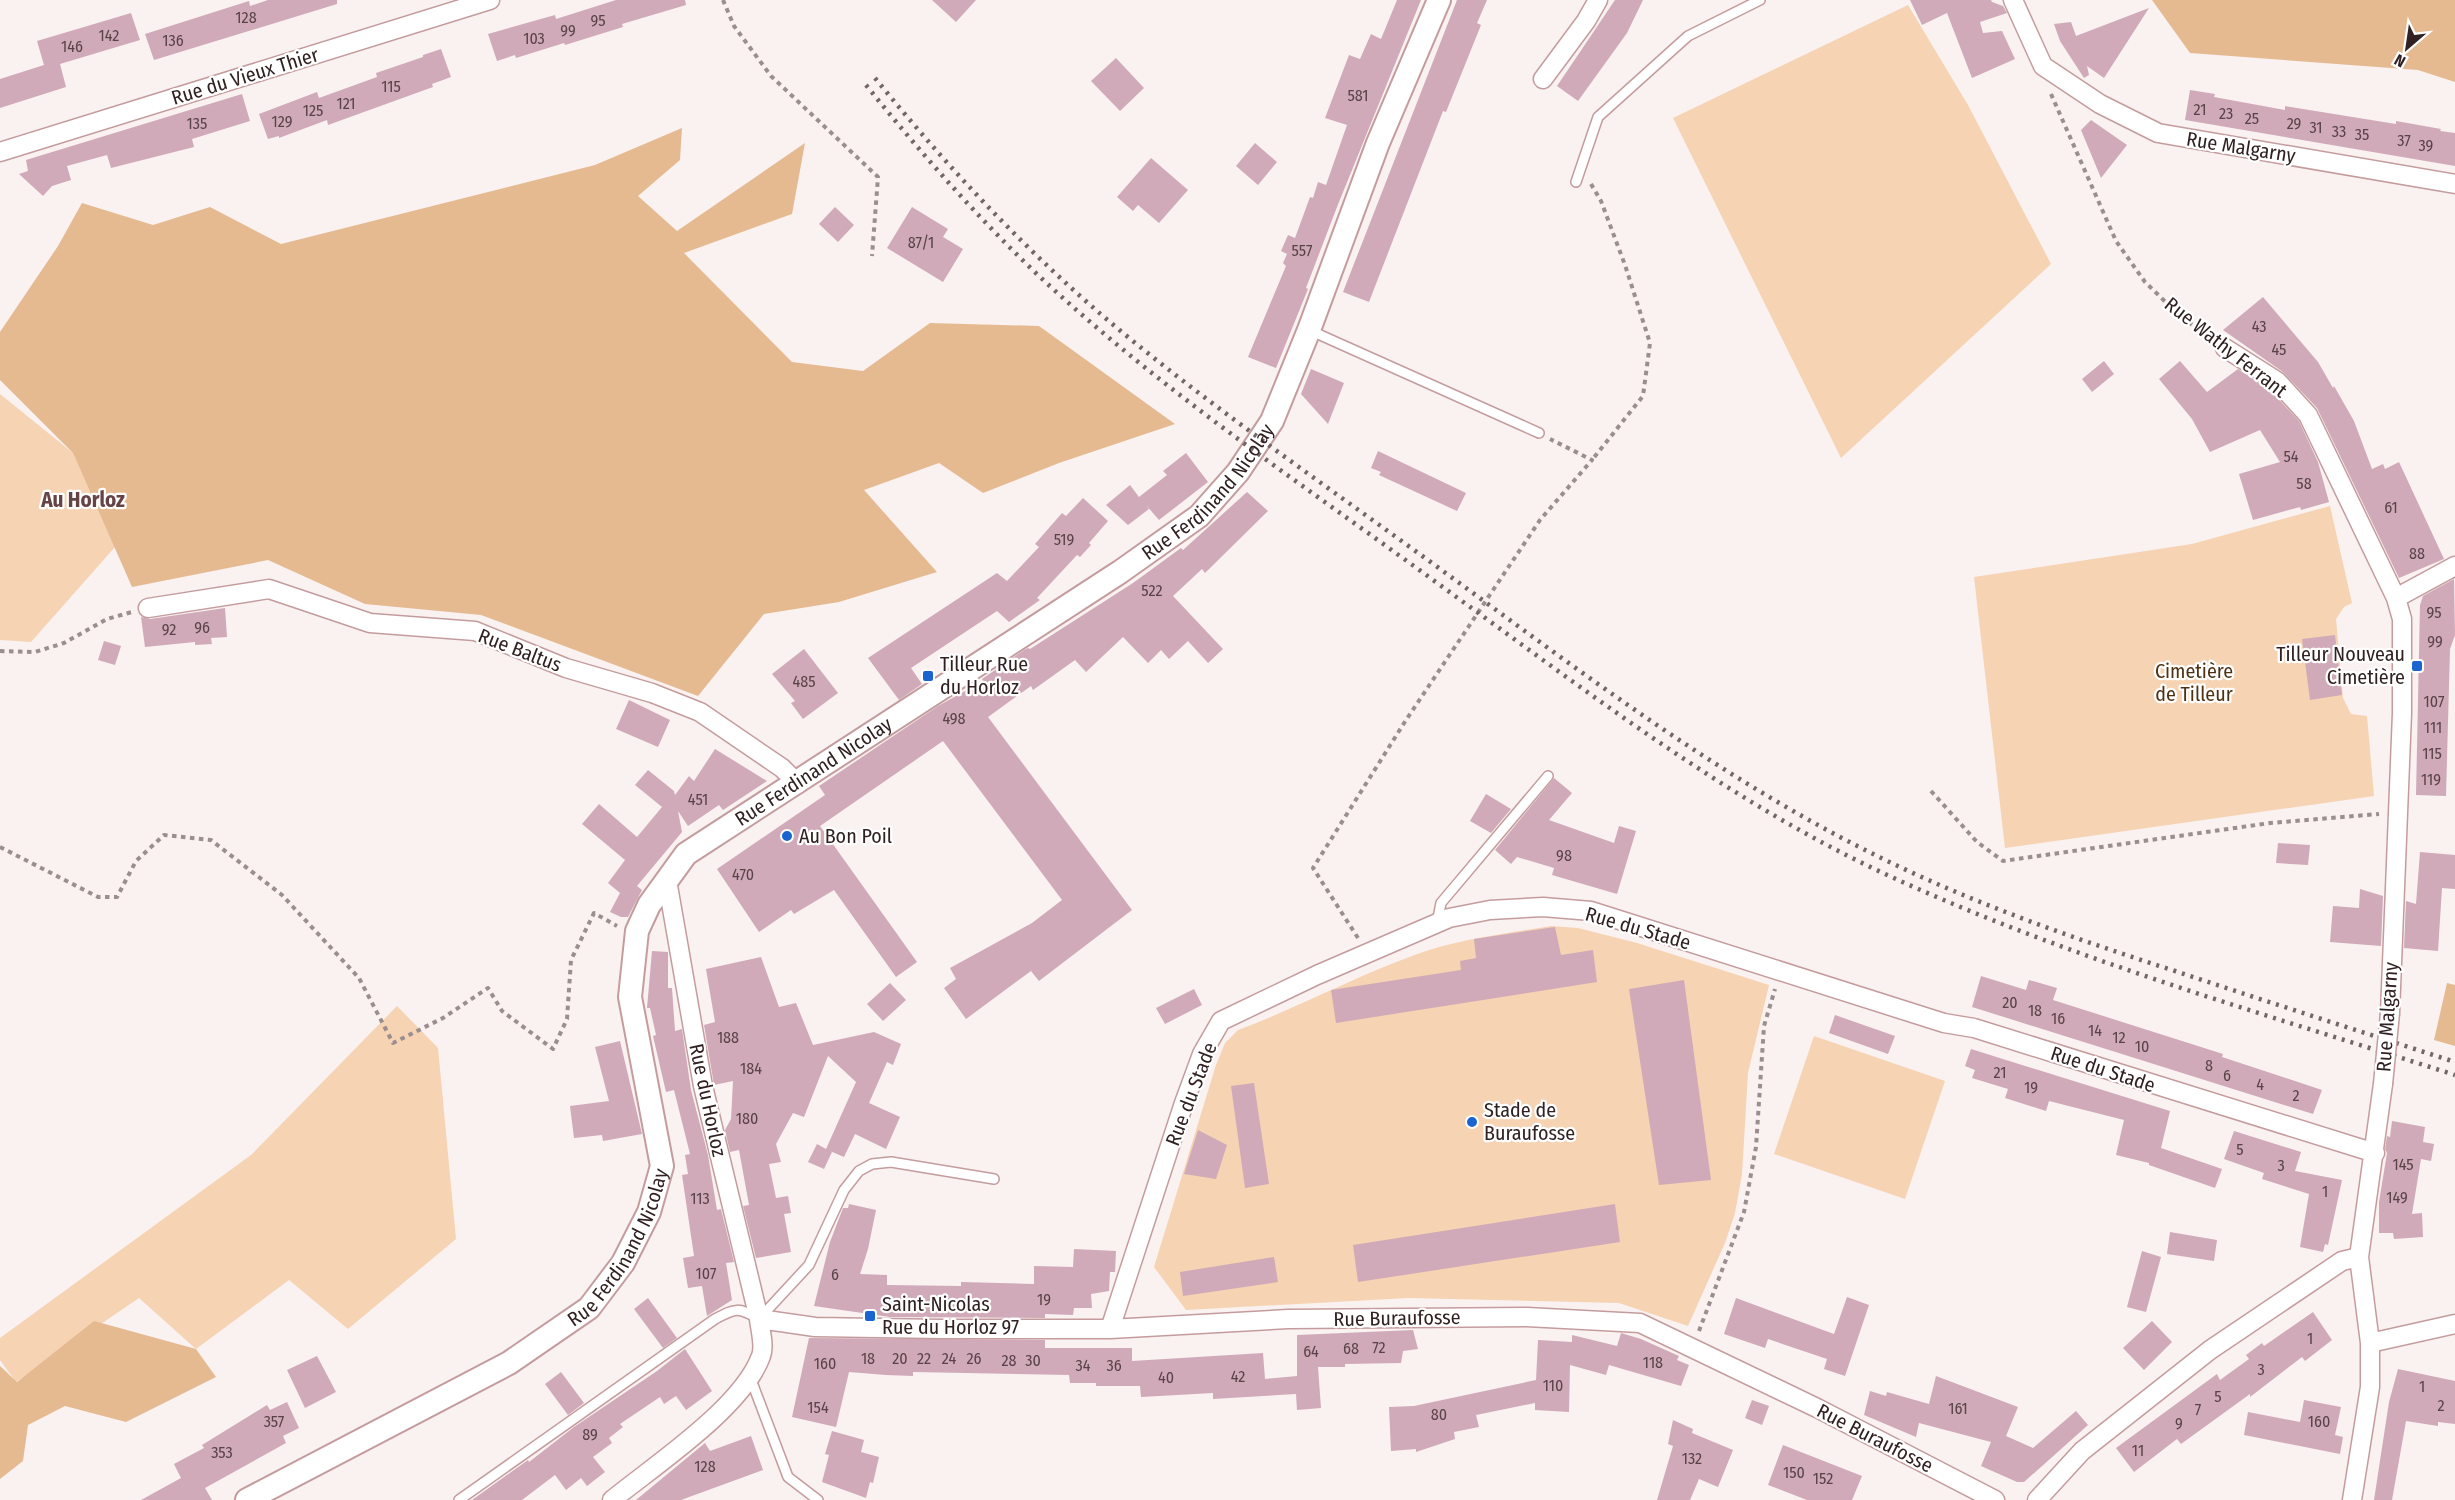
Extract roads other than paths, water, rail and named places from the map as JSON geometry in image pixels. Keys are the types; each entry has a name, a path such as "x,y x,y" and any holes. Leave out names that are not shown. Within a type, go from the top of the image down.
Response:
{"street":[{"name":"Rue du Vieux Thier","path":"0,152 453,6 490,0"},
{"name":"Rue Ferdinand Nicolay","path":"247,1500 509,1363 589,1308 623,1263 649,1212 662,1166 630,997 637,931 648,905 686,854 798,784 853,744 1120,572 1199,516 1238,472 1272,421 1309,330 1378,143 1439,0"},
{"path":"1543,80 1587,21 1598,0"},
{"name":"Rue Malgarny","path":"2013,0 2043,66 2100,104 2158,133 2455,184"},
{"name":"Rue Wathy Ferrant","path":"2224,348 2277,381 2308,416 2396,598"},
{"path":"2396,598 2455,566"},
{"name":"Rue Baltus","path":"148,608 269,589 370,623 475,631 566,668 652,693 700,712 775,763 798,784"},
{"name":"Rue Malgarny","path":"2352,1500 2370,1387 2370,1343 2359,1257 2375,1153 2390,1013 2402,713 2402,619 2396,598"},
{"name":"Rue du Horloz","path":"612,1500 718,1415 750,1377 762,1354 759,1319 703,1086 667,880"},
{"name":"Rue du Stade","path":"1110,1329 1184,1103 1202,1054 1221,1022 1249,1006 1437,923 1490,909 1543,907 1591,911 1944,1023 1974,1028 2375,1153"},
{"path":"2037,1500 2082,1451 2210,1350 2342,1261 2359,1257"},
{"name":"Rue Buraufosse","path":"759,1319 815,1327 941,1329 1110,1329 1287,1319 1527,1317 1640,1323 1817,1408 1995,1500"},
{"path":"2370,1343 2455,1323"}],"lane":[{"path":"1576,182 1598,117 1688,36 1760,0"},
{"path":"1309,330 1539,433"},
{"path":"1437,923 1441,903 1548,776"},
{"path":"459,1500 715,1319 734,1309 744,1310 759,1319 808,1265 847,1183 859,1171 872,1164 891,1162 994,1179"},
{"path":"750,1377 788,1477 818,1500"}],"railway":[{"path":"875,78 935,149 1030,250 1134,342 1250,431 1556,654 1666,731 1780,804 1900,867 2002,910 2140,960 2455,1062"},
{"path":"866,85 993,231 1039,276 1138,362 1242,442 1561,673 1724,785 1837,850 1964,909 2173,985 2455,1075"}],"place":[{"name":"Tilleur Nouveau Cimetière","path":"2417,666"},
{"name":"Tilleur Rue du Horloz","path":"928,676"},
{"name":"Au Bon Poil","path":"787,836"},
{"name":"Stade de Buraufosse","path":"1472,1122"},
{"name":"Saint-Nicolas Rue du Horloz 97","path":"870,1316"}],"district":[{"name":"Au Horloz","path":"83,500"}],"park label":[{"name":"Cimetière de Tilleur","path":"2194,682"}]}
